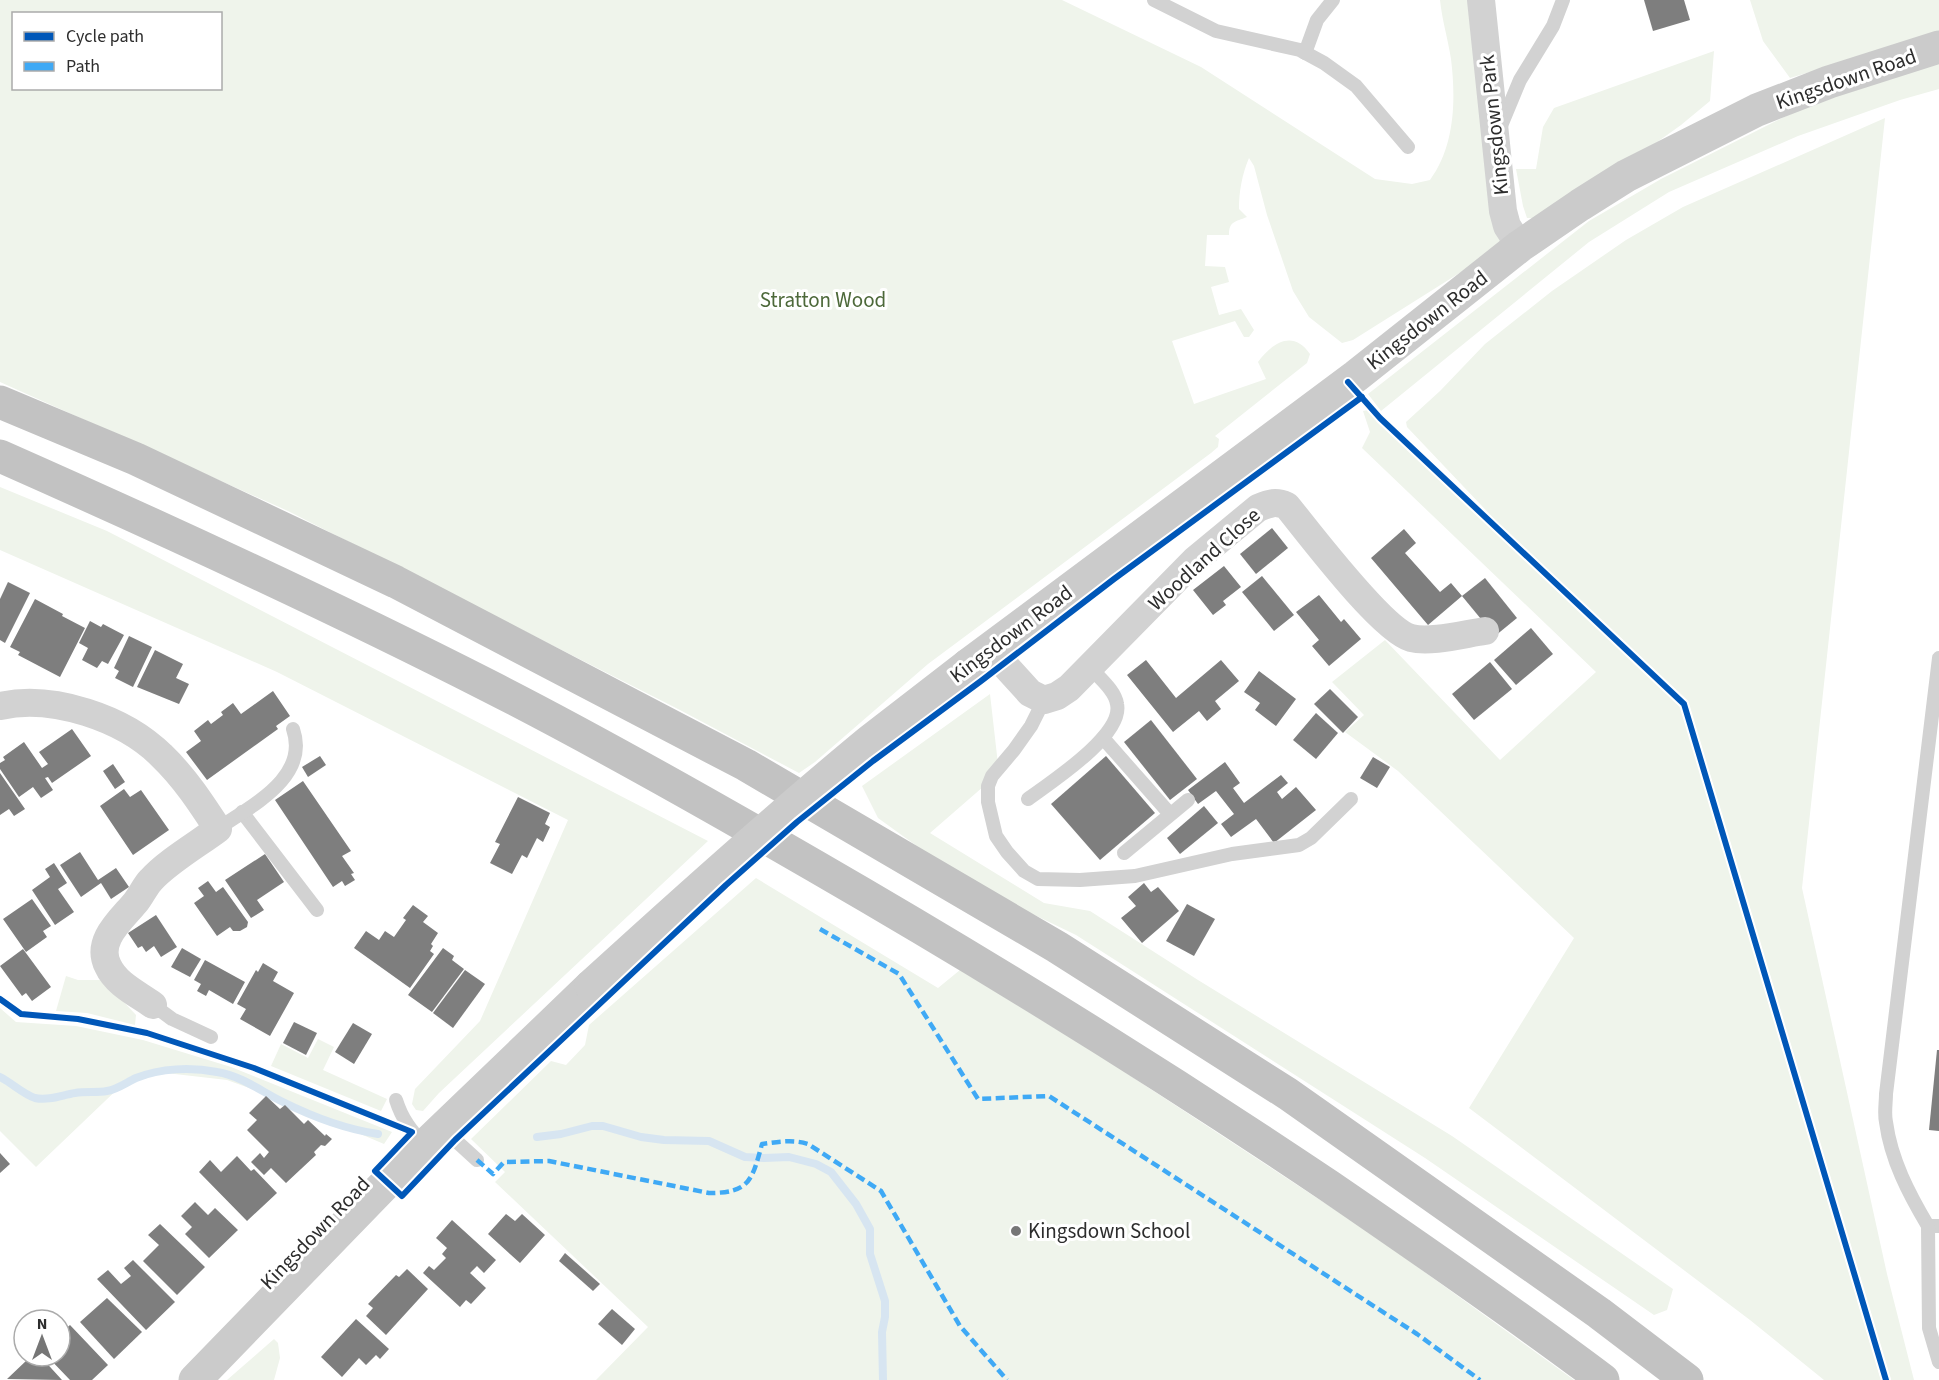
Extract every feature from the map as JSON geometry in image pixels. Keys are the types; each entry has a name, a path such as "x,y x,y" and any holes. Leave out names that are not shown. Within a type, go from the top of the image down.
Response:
{"highway":[{"path":"0,402 136,459 396,582 746,765 1057,947 1287,1094 1599,1313 1687,1380"},
{"path":"0,456 308,597 492,688 711,805 1001,974 1142,1062 1423,1251 1603,1380"}],"main road":[{"name":"Kingsdown Road","path":"195,1380 433,1137 591,986 721,868 806,795 872,740 979,657 1356,376 1520,246 1626,176 1757,110 1829,82 1939,47"}],"street":[{"name":"Kingsdown Park","path":"1481,0 1503,211 1507,226 1520,246"},
{"name":"Woodland Close","path":"1044,700 1057,696 1090,667 1195,560 1258,508 1271,503 1279,502 1287,506 1369,605 1409,638 1426,640 1485,631"},
{"path":"979,657 1030,693 1044,700"},
{"path":"0,706 35,702 92,714 118,725 161,754 187,784 218,829 151,880 112,930 105,946 107,965 120,982 153,1005"}],"lane":[{"path":"1154,0 1216,31 1305,53 1324,63 1356,86 1408,147"},
{"path":"1305,53 1317,20 1333,0"},
{"path":"1495,134 1502,126 1520,80 1553,26 1563,0"},
{"path":"1939,658 1885,1121 1895,1160 1910,1197 1934,1226 1939,1251"},
{"path":"1028,799 1088,754 1115,720 1117,704 1110,690 1090,667"},
{"path":"1044,700 1031,726 992,776 988,786 988,802 996,836 1024,871 1038,879 1080,880 1135,876 1232,854 1299,845 1311,838 1351,799"},
{"path":"218,829 279,784 293,765 297,743 293,729"},
{"path":"1103,738 1170,814"},
{"path":"1124,853 1188,800"},
{"path":"242,812 317,910"},
{"path":"153,1005 172,1018 211,1037"},
{"path":"396,1100 401,1117 412,1132 433,1137 477,1160"},
{"path":"1934,1226 1929,1328 1939,1362"}],"green space":[{"name":"Stratton Wood","path":"0,0 1062,0 1201,67 1375,179 1412,184 1430,180 1445,153 1452,122 1453,75 1440,0 1476,0 1502,241 1496,250 1353,340 1342,343 1309,317 1293,291 1267,215 1254,166 1249,158 1240,189 1239,202 1239,209 1247,217 1232,224 1229,235 1207,235 1205,266 1225,267 1229,282 1211,287 1219,315 1241,309 1254,330 1249,337 1244,337 1235,321 1172,341 1194,404 1266,379 1258,362 1270,349 1283,342 1297,342 1303,346 1310,354 1307,363 1215,436 1219,439 1218,447 1211,453 928,664 815,762 799,773 288,511 0,382"},
{"path":"1750,0 1939,0 1939,89 1900,100 1798,136 1669,192 1589,242 1381,411 1368,394 1589,221 1661,179 1794,112 1845,83 1810,72 1790,78 1763,41"},
{"path":"1714,51 1710,101 1681,125 1583,195 1534,218 1527,218 1516,169 1536,169 1543,127 1554,108"},
{"path":"1885,118 1802,888 1887,1274 1914,1380 1891,1380 1688,701 1499,524 1407,427 1406,422 1440,391 1485,344 1552,291 1626,240 1683,207"},
{"path":"1368,410 1680,706 1881,1380 1824,1380 1750,1320 1469,1108 1574,938 1398,771 1345,732 1364,715 1332,682 1385,640 1500,760 1596,672 1362,448 1370,432 1363,411"},
{"path":"0,487 107,531 708,841 439,1093 423,1111 416,1110 412,1104 415,1089 480,1021 568,820 277,672 0,550"},
{"path":"990,694 999,773 930,833 1044,903 1090,911 1452,1136 1673,1289 1667,1310 1654,1315 1425,1158 1076,935 968,883 878,818 862,786"},
{"path":"756,878 938,988 960,970 1097,1054 1372,1234 1574,1380 596,1380 648,1327 495,1182 505,1172 471,1139 551,1061 566,1065 585,1045 589,1025"},
{"path":"66,976 78,980 103,980 136,1015 135,1025 87,1013 56,1011"},
{"path":"0,1008 16,1022 76,1026 143,1040 231,1067 392,1132 384,1144 227,1080 166,1073 126,1081 36,1167 0,1131"},
{"path":"318,1039 334,1047 323,1070 387,1099 381,1111 271,1066 281,1044 308,1058"},
{"path":"274,1339 278,1343 280,1358 274,1380 227,1380"}],"building":[{"path":"1644,0 1684,0 1690,20 1653,31"},
{"path":"1272,528 1288,548 1256,574 1240,554"},
{"path":"1404,529 1416,543 1405,553 1440,592 1451,583 1462,596 1428,625 1371,558"},
{"path":"1224,566 1241,587 1223,601 1226,605 1213,615 1193,590"},
{"path":"1262,576 1294,615 1274,631 1242,592"},
{"path":"1485,578 1517,618 1495,636 1462,596"},
{"path":"8,582 30,593 5,643 0,640 0,599"},
{"path":"1319,595 1341,622 1344,619 1361,639 1329,666 1312,646 1319,640 1296,612"},
{"path":"35,599 85,628 60,677 18,655 20,652 10,647"},
{"path":"90,621 101,627 103,624 124,635 108,664 102,661 97,668 82,660 88,648 79,643"},
{"path":"1531,628 1553,654 1516,685 1494,660"},
{"path":"129,636 152,647 133,687 115,678 119,671 114,668"},
{"path":"155,650 183,664 176,678 189,684 179,704 137,687"},
{"path":"1146,660 1176,698 1221,660 1239,681 1215,701 1221,709 1207,721 1199,711 1173,732 1127,675"},
{"path":"1490,662 1512,689 1474,720 1452,694"},
{"path":"1259,671 1296,699 1276,726 1255,710 1260,703 1244,692"},
{"path":"1330,689 1358,717 1343,733 1314,704"},
{"path":"273,691 290,716 276,726 278,729 207,780 186,752 201,741 194,731 208,720 211,724 233,703 241,714"},
{"path":"1316,713 1338,733 1316,759 1293,740"},
{"path":"1151,720 1197,779 1170,800 1124,742"},
{"path":"72,729 91,756 52,783 48,777 45,778 53,790 41,798 33,787 19,797 0,769 0,763 5,760 3,757 24,742 42,768 48,764 39,752"},
{"path":"320,756 326,765 308,777 302,767"},
{"path":"1106,756 1155,813 1100,860 1051,804"},
{"path":"1373,757 1390,767 1377,788 1360,778"},
{"path":"1225,762 1240,783 1233,788 1244,803 1281,775 1288,783 1277,792 1282,799 1296,787 1316,810 1274,843 1256,819 1231,837 1221,824 1234,814 1216,791 1198,804 1188,790"},
{"path":"113,764 125,782 115,789 103,771"},
{"path":"0,773 25,809 14,816 9,809 0,815"},
{"path":"303,781 351,851 342,856 354,873 351,874 355,880 345,886 342,881 333,887 275,800"},
{"path":"124,789 130,797 141,790 169,830 133,855 100,806"},
{"path":"518,797 550,813 545,824 550,827 543,842 537,838 527,858 522,855 512,874 490,863 500,844 495,842"},
{"path":"1204,806 1218,823 1180,854 1167,838"},
{"path":"80,852 98,880 116,868 129,887 111,899 101,883 81,897 60,865"},
{"path":"265,854 284,882 257,900 264,910 251,918 225,880"},
{"path":"54,863 67,883 58,889 74,912 55,925 32,890 50,877 45,869"},
{"path":"208,881 216,892 223,887 248,922 247,927 240,931 233,931 230,927 217,936 194,903 204,896 198,888"},
{"path":"1144,883 1151,892 1158,887 1179,911 1142,943 1121,918 1136,906 1128,897"},
{"path":"32,899 51,926 43,931 47,937 26,952 3,919"},
{"path":"1187,904 1215,919 1194,956 1166,941"},
{"path":"413,905 428,916 423,922 438,933 431,944 433,946 430,951 434,954 410,988 354,948 366,931 379,940 385,931 394,937 406,920 403,918"},
{"path":"156,915 177,947 161,957 154,946 146,952 142,946 138,948 128,933"},
{"path":"182,948 201,959 190,977 171,967"},
{"path":"443,948 454,956 452,960 464,969 432,1012 408,995"},
{"path":"23,949 51,987 32,1001 26,993 22,996 0,966"},
{"path":"205,960 245,982 233,1004 209,990 206,996 197,991 201,984 194,980"},
{"path":"263,963 278,972 273,981 294,993 270,1036 240,1019 246,1009 237,1004 256,970 258,972"},
{"path":"465,970 485,984 453,1028 433,1013"},
{"path":"294,1022 317,1033 306,1055 283,1043"},
{"path":"353,1023 372,1034 354,1064 335,1052"},
{"path":"1937,1050 1939,1050 1939,1131 1929,1130"},
{"path":"266,1096 280,1109 285,1105 304,1124 308,1120 325,1136 326,1134 332,1139 325,1146 321,1145 314,1152 316,1155 286,1183 271,1168 264,1175 251,1162 260,1153 264,1158 269,1152 247,1130 257,1120 249,1113"},
{"path":"0,1153 10,1164 0,1173"},
{"path":"237,1156 251,1171 254,1169 277,1193 247,1221 199,1172 210,1160 221,1172"},
{"path":"195,1202 208,1215 215,1208 238,1230 209,1258 185,1234 192,1227 181,1216"},
{"path":"506,1214 515,1221 522,1214 545,1235 520,1263 488,1234"},
{"path":"452,1220 496,1260 484,1273 477,1266 470,1273 486,1288 471,1304 466,1300 460,1307 423,1273 429,1266 434,1270 446,1258 442,1254 447,1248 436,1238"},
{"path":"160,1224 205,1267 177,1295 143,1261 159,1245 148,1235"},
{"path":"565,1253 600,1284 593,1291 559,1261"},
{"path":"133,1260 175,1302 146,1330 97,1279 108,1270 121,1284 131,1276 124,1268"},
{"path":"407,1269 428,1289 386,1335 366,1316 373,1308 368,1304 396,1275 399,1277"},
{"path":"107,1298 142,1332 114,1359 80,1322"},
{"path":"612,1309 635,1329 622,1345 598,1324"},
{"path":"356,1319 389,1349 380,1359 376,1355 366,1365 359,1358 342,1377 321,1357"},
{"path":"72,1327 108,1365 92,1380 70,1380 58,1368 72,1368"},
{"path":"19,1368 51,1368 62,1380 7,1379"}],"waterway":[{"path":"0,1077 35,1098 45,1099 79,1092 111,1090 136,1078 156,1072 176,1069 207,1070 235,1077 283,1102 341,1126 378,1134"},
{"path":"537,1137 592,1126 603,1126 641,1137 709,1141 745,1157 789,1157 816,1164 831,1172 856,1204 870,1229 870,1254 885,1301 882,1332 883,1380"}],"marked path":[{"path":"820,929 899,974 978,1099 1049,1096 1417,1334 1480,1380"},
{"path":"477,1160 493,1174 504,1162 549,1161 709,1193 733,1190 747,1182 752,1175 762,1144 791,1141 808,1144 881,1191 960,1326 1007,1380"}],"cycle path":[{"path":"1348,382 1380,418 1684,704 1886,1380"},
{"path":"0,999 21,1014 78,1019 147,1033 254,1068 412,1132 375,1171 402,1196 455,1140 726,885 797,822 873,761 1114,579 1362,397"}],"place":[{"name":"Kingsdown School","path":"1016,1231"}]}
